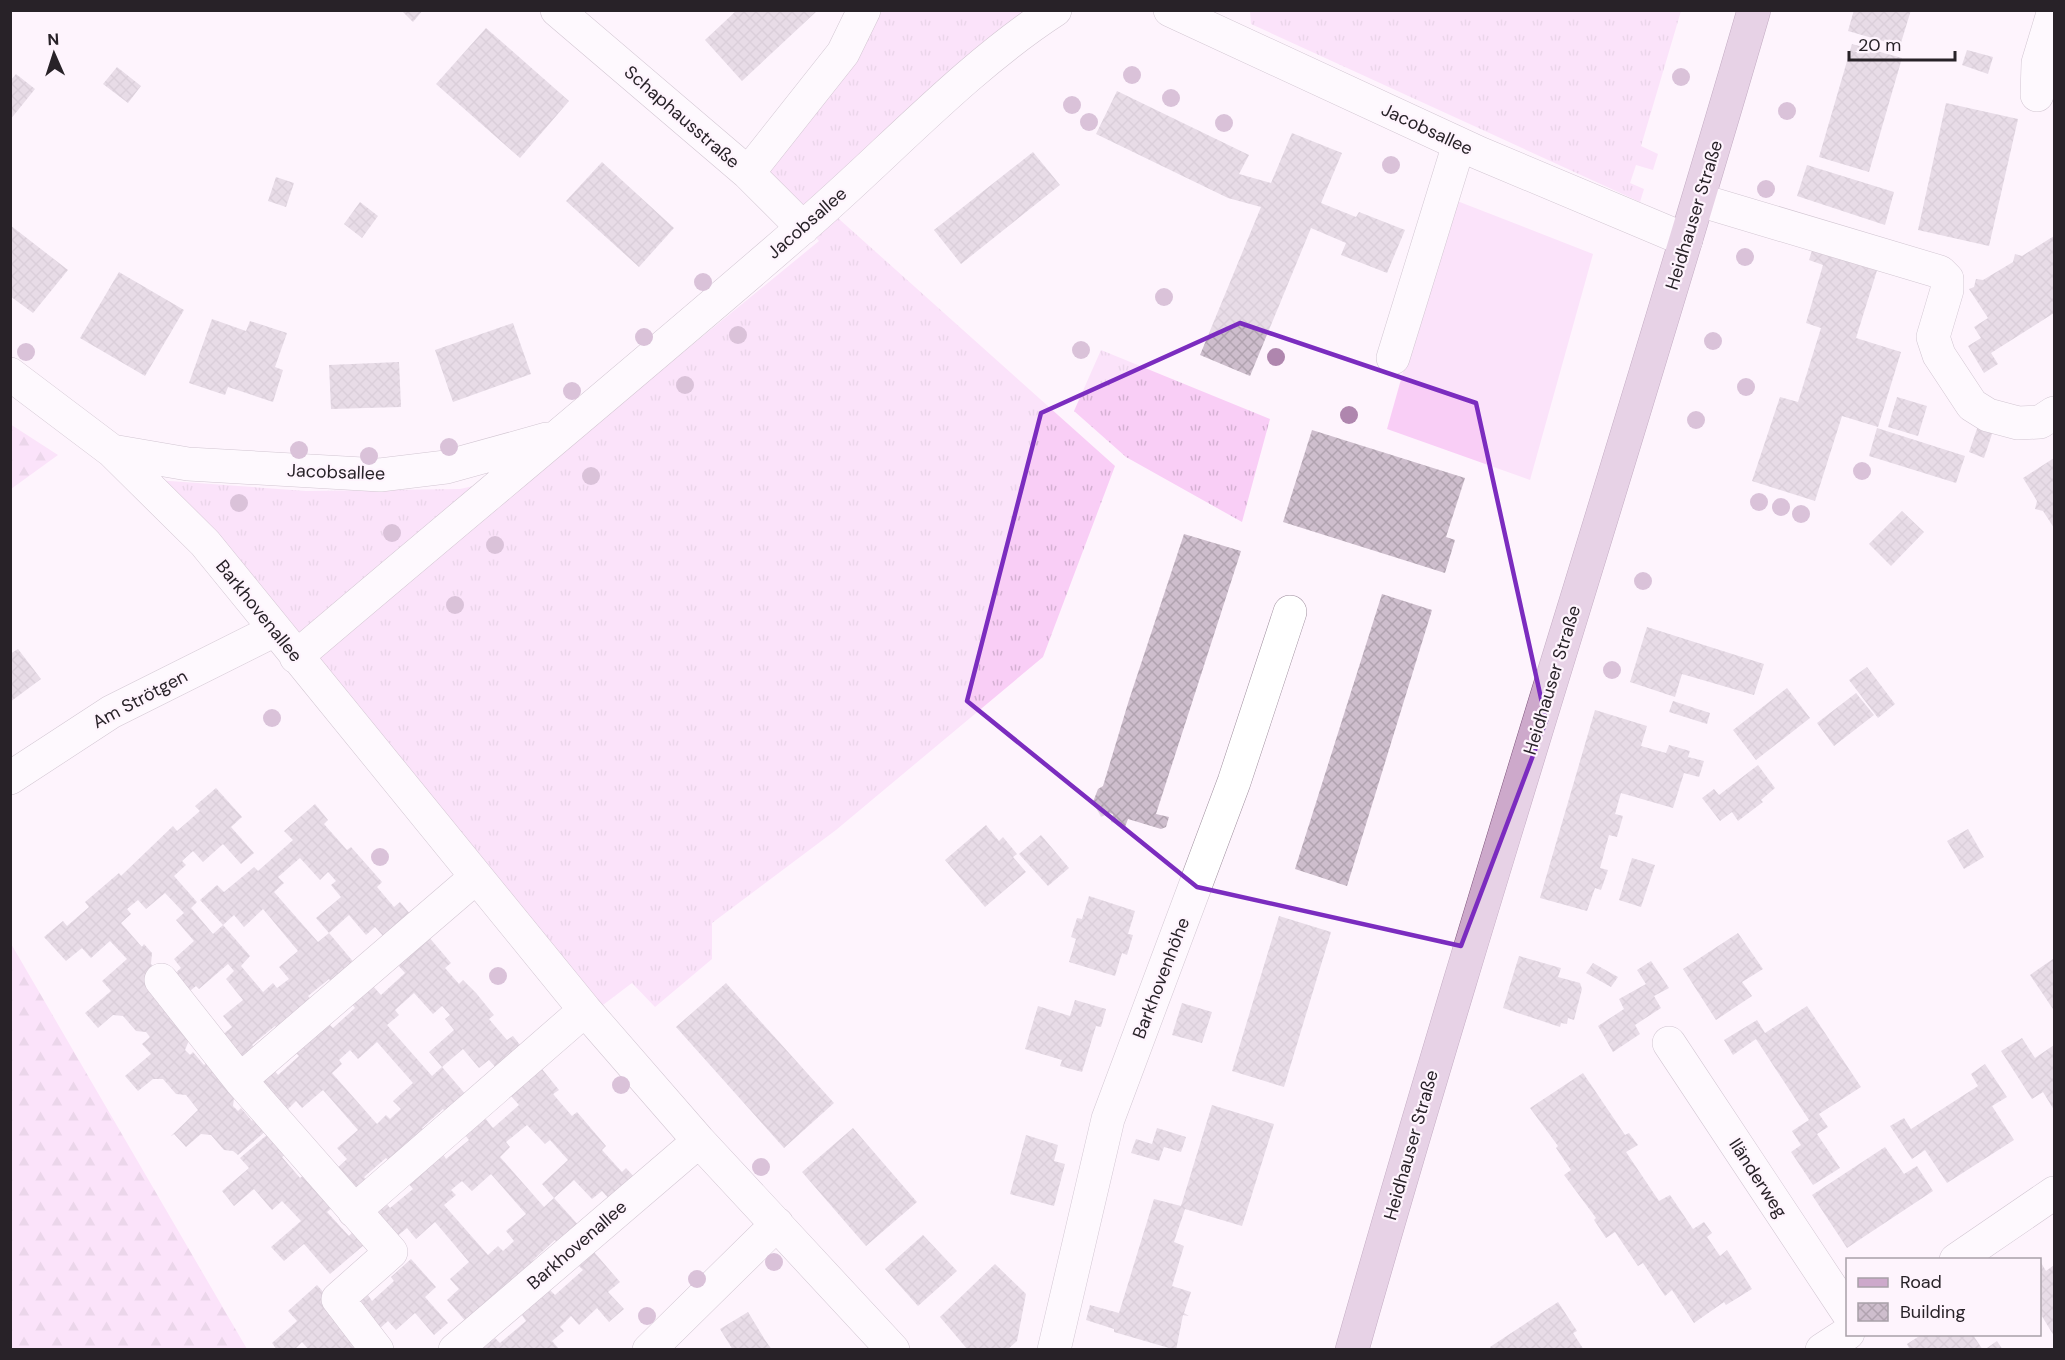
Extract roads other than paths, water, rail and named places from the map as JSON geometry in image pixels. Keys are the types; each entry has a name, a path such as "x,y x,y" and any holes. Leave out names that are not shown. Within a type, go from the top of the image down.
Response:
{"main road":[{"name":"Heidhauser Straße","path":"1352,1350 1415,1129 1699,200 1754,10"}],"street":[{"name":"Schaphausstraße","path":"557,10 748,173 803,228"},
{"path":"748,173 843,53 864,10"},
{"name":"Jacobsallee","path":"296,657 803,228 981,66 1024,30 1055,10"},
{"name":"Jacobsallee","path":"1170,10 1469,148 1686,240"},
{"path":"2037,95 2038,63 2054,10"},
{"path":"1457,218 1469,148"},
{"path":"1393,358 1469,148"},
{"path":"1699,200 1941,272 1947,279 1947,290 1933,337 1939,355 1972,405 1988,415 2018,423 2040,422 2055,413"},
{"name":"Barkhovenallee","path":"10,374 111,451 205,543 475,878 585,1010 699,1141 893,1350"},
{"name":"Jacobsallee","path":"111,451 188,464 380,476 446,467 557,436"},
{"name":"Barkhovenhöhe","path":"1054,1350 1108,1119 1234,782 1290,612"},
{"name":"Am Strötgen","path":"10,777 111,712 275,630"},
{"path":"240,1080 475,878"},
{"path":"161,980 240,1080 391,1252 338,1299 377,1350"},
{"path":"354,1211 585,1010"},
{"name":"Iländerweg","path":"1669,1043 1846,1310"},
{"name":"Barkhovenallee","path":"455,1350 699,1141"},
{"path":"1959,1258 2055,1193"},
{"path":"650,1350 777,1224"},
{"path":"1822,1350 1846,1334"}]}
